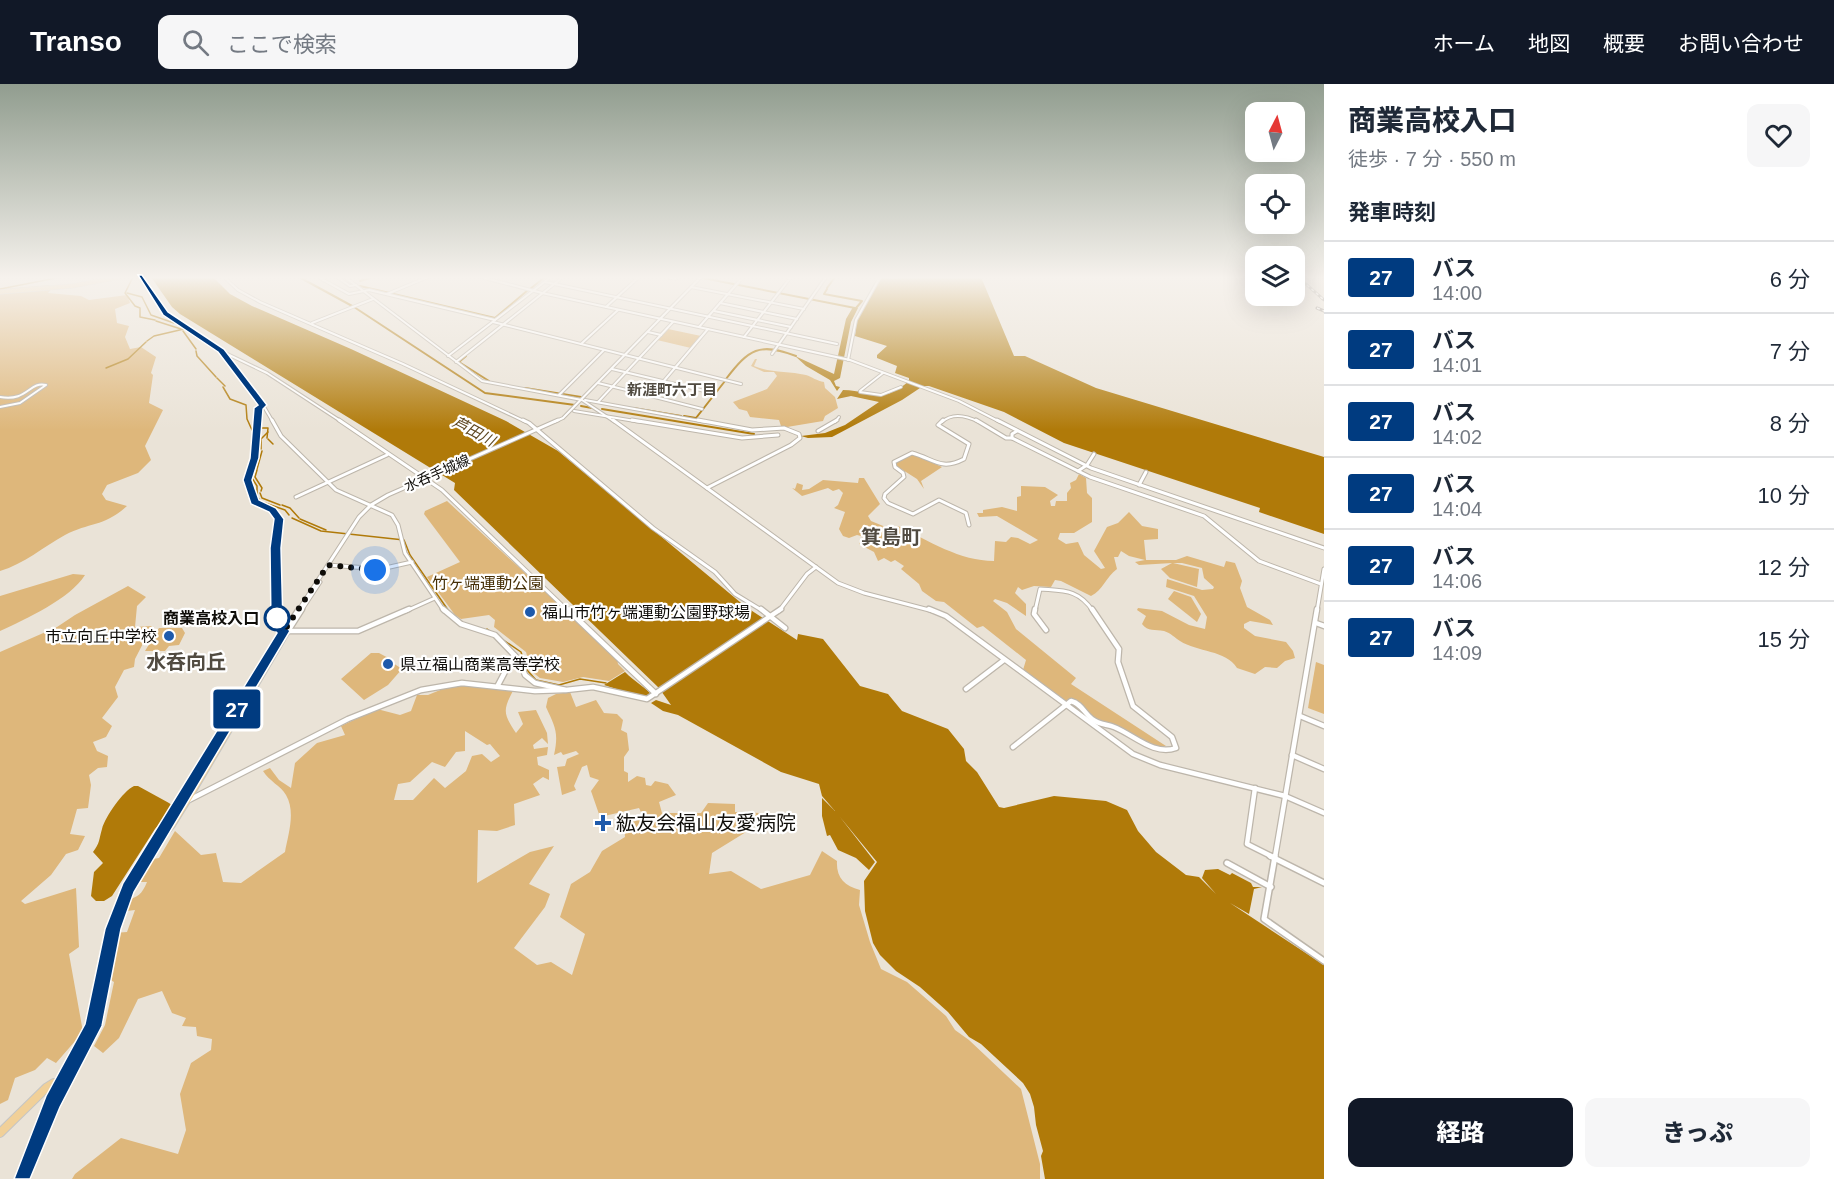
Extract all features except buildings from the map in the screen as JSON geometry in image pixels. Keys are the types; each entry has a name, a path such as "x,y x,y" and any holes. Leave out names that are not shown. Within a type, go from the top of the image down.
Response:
{"main road":[{"path":"23,1179 61,1083 86,1042 95,1021 119,909 138,870 154,845 172,825 286,631 279,628 277,623 276,548 279,519 273,510 255,502 248,485 254,458 259,408 263,405 221,351 188,328"},
{"path":"0,1133 46,1088 54,1083 61,1083"}],"street":[{"path":"320,328 403,364 474,399 519,417 653,528 715,572 735,594 785,628"},
{"path":"411,328 485,382 753,430 784,428 799,434 800,438 791,445 707,488"},
{"path":"448,356 485,328"},
{"path":"456,362 499,328"},
{"path":"516,328 741,384"},
{"path":"581,344 598,328"},
{"name":"水呑手城線","path":"537,431 574,411 653,328"},
{"path":"598,403 667,328"},
{"path":"704,328 848,360 959,402 1085,466 1324,548"},
{"path":"744,337 751,328"},
{"path":"763,328 837,344"},
{"path":"772,354 790,328"},
{"path":"848,360 854,328"},
{"path":"702,409 651,396 708,329"},
{"path":"649,332 661,335"},
{"path":"558,395 604,350"},
{"path":"221,351 267,373 428,478 656,694"},
{"path":"613,369 713,393"},
{"path":"883,373 860,392 882,396 901,387"},
{"path":"0,397 19,398 25,396 35,385 41,383 46,385 16,405 0,407"},
{"path":"599,383 651,396"},
{"path":"583,400 846,587 937,611 1119,746 1150,762 1285,796 1324,813"},
{"name":"水呑手城線","path":"286,631 350,534 373,505 563,418 583,400"},
{"path":"263,405 281,436 328,482 343,494 385,510 395,518 405,553 435,598 453,620 464,626 495,635 523,666 525,675 535,683 566,690"},
{"path":"574,411 742,438 778,435"},
{"path":"634,422 637,415"},
{"path":"969,525 966,513 939,500 913,514 888,503 884,498 904,477 903,473 895,467 894,462 912,453 944,466 952,466 964,459 969,444 938,425 953,415 974,419 1006,438 1012,438 1078,471 1210,520 1259,561 1321,584"},
{"path":"818,431 836,421 838,417"},
{"path":"1012,438 1012,434 1017,431"},
{"path":"1078,471 1094,454"},
{"path":"296,497 387,455"},
{"path":"1140,485 1146,472"},
{"path":"1142,495 1145,487"},
{"path":"1210,520 1214,511"},
{"path":"329,565 381,570 397,568 411,562"},
{"path":"184,802 324,730 418,689 450,683 498,685 537,692 593,687 647,699 783,607 807,574 816,567"},
{"path":"1324,569 1264,919 1324,961"},
{"path":"1013,747 1071,701 1077,702 1093,720 1115,727 1158,749 1171,751 1176,748 1172,737 1133,706 1118,662 1119,649 1085,600 1070,591 1040,589 1034,614 1046,630"},
{"path":"286,631 358,631 435,598"},
{"path":"1316,623 1324,626"},
{"path":"498,685 514,655"},
{"path":"966,689 1004,660"},
{"path":"1300,716 1324,726"},
{"path":"1293,755 1324,769"},
{"path":"1255,788 1245,843 1324,883"},
{"path":"1227,863 1270,887"}],"green space":[{"path":"0,328 128,328 125,337 130,349 141,347 156,357 151,373 153,375 149,403 163,410 145,446 151,460 138,473 107,485 102,494 106,500 127,506 111,518 65,535 25,560 0,571"},
{"path":"668,329 701,336 691,348 657,340"},
{"path":"757,359 754,366 760,368 806,375 824,382 825,388 835,397 838,408 825,416 823,421 787,427 781,426 779,420 750,417 747,411 739,409 733,402 767,389 777,376 774,372 764,372 751,366"},
{"path":"913,454 942,467 921,481 924,489 917,479 895,465 896,462"},
{"path":"1079,474 1086,478 1087,493 1092,498 1092,522 1074,533 1060,533 1058,539 1066,544 1078,542 1084,555 1101,569 1105,568 1094,551 1107,527 1118,523 1129,512 1142,526 1158,529 1158,539 1144,540 1146,560 1176,560 1187,556 1224,567 1226,561 1235,563 1242,581 1240,588 1247,607 1270,620 1273,625 1250,621 1244,624 1244,628 1255,636 1286,642 1293,651 1295,658 1285,661 1277,668 1265,667 1255,674 1237,668 1219,654 1187,645 1161,630 1147,628 1142,624 1146,616 1137,610 1138,608 1162,611 1189,625 1205,629 1207,617 1194,596 1166,587 1167,579 1202,590 1214,587 1204,578 1202,568 1173,563 1199,569 1197,587 1170,578 1161,569 1172,563 1139,565 1135,562 1145,560 1129,556 1121,551 1118,557 1114,557 1117,569 1091,596 1055,580 1051,587 1034,586 1022,590 1018,587 1015,593 1026,604 1026,616 1007,603 995,599 993,601 1007,612 1016,629 1076,678 1071,684 1166,746 1158,747 1109,724 1094,723 1023,670 1026,660 983,626 977,628 944,602 936,601 922,591 919,584 901,569 904,566 895,560 891,562 884,558 878,561 874,552 859,544 862,540 871,543 873,537 843,536 839,529 845,512 834,508 838,505 843,493 839,489 833,491 828,488 802,496 792,488 795,489 797,483 803,485 802,490 809,489 823,480 858,483 859,478 864,478 880,504 868,516 871,521 893,530 898,526 933,544 969,558 994,561 995,541 1006,542 1011,537 1030,544 1038,540 997,516 979,517 977,513 1002,507 1017,511 1017,497 1021,496 1021,486 1045,487 1058,495 1050,501 1051,506 1055,506 1056,501 1067,501 1067,493 1071,488 1070,483 1076,480"},
{"name":"竹ヶ端運動公園","path":"447,501 617,658 618,664 625,671 609,681 583,677 563,682 540,678 531,671 526,652 494,627 495,620 489,615 461,619 455,615 427,577 460,562 424,514 425,511"},
{"path":"73,574 85,575 78,584 58,600 0,631 0,596"},
{"path":"128,586 146,597 137,606 135,627 152,626 135,659 134,667 124,670 115,687 118,697 102,718 112,726 106,737 93,742 97,751 108,756 107,767 98,768 89,775 91,785 88,808 77,809 70,834 85,836 78,850 66,854 51,875 21,901 25,904 76,888 79,947 69,954 83,1032 56,1063 47,1058 35,1070 15,1078 8,1100 0,1104 0,652 57,627"},
{"path":"1174,591 1191,597 1201,614 1197,622 1168,599"},
{"path":"159,628 182,628 185,633 179,645 169,646 165,651 145,651"},
{"path":"371,653 379,653 394,661 393,663 402,669 388,685 364,700 341,679"},
{"path":"1316,662 1324,665 1324,714 1308,708"},
{"path":"463,685 513,691 507,703 506,713 516,733 523,724 518,712 536,710 547,733 548,744 542,738 533,745 534,749 548,747 547,755 537,757 538,765 549,770 549,780 543,777 533,784 540,795 514,804 515,825 497,831 478,830 477,883 530,852 554,846 529,884 550,894 545,907 514,948 537,965 551,962 572,975 585,934 560,917 571,884 590,872 602,851 625,837 624,825 644,818 639,808 600,817 591,791 599,780 590,777 587,765 582,767 574,786 576,790 562,795 557,767 565,766 567,759 579,754 576,751 554,755 555,730 546,707 548,698 570,692 576,707 596,700 604,713 617,714 623,720 621,730 627,733 629,750 624,757 624,771 628,773 628,782 637,776 645,778 646,785 651,786 655,781 668,784 676,795 659,802 662,813 701,813 708,803 735,804 735,812 760,813 746,832 712,853 709,874 731,871 761,889 810,875 822,851 837,861 838,872 842,880 860,890 859,905 881,969 907,982 946,1016 955,1030 969,1040 1021,1089 1040,1164 1040,1179 72,1179 75,1174 121,1138 178,1154 186,1130 180,1094 191,1063 211,1050 212,1039 197,1036 196,1027 182,1026 186,1018 172,1013 162,991 138,999 119,1038 103,1053 94,1046 105,1025 114,982 107,978 114,933 127,932 135,910 127,911 115,926 125,900 136,897 147,882 135,882 147,860 159,858 175,831 201,855 216,853 223,882 241,883 285,852 291,816 289,802 284,792 263,771 270,768 279,780 291,788 295,763 317,743 345,735 341,726 377,709 400,715 411,711 417,695 428,695 445,688","holes":["465,731 487,745 490,744 500,756 491,762 482,754 472,756 466,771 445,788 434,778 413,800 394,800 398,784 410,782 432,762 445,767 456,752 465,751"]}],"water":[{"name":"芦田川","path":"203,328 303,328 506,421 558,451 746,607 797,640 798,634 823,639 860,686 888,694 902,711 948,729 964,749 966,761 977,772 999,807 1004,808 1054,796 1106,801 1127,810 1138,831 1156,852 1186,875 1199,877 1216,894 1202,878 1205,870 1218,869 1230,875 1232,873 1251,883 1253,887 1262,887 1254,889 1249,914 1230,903 1324,965 1324,1179 1045,1179 1041,1156 1043,1151 1034,1107 1023,1083 981,1044 969,1037 948,1012 920,987 896,971 880,955 873,943 865,911 864,881 877,862 840,817 875,862 869,870 856,858 838,850 830,835 827,836 822,816 822,798 835,811 822,796 819,784 781,772 678,715 663,711 651,703 656,700 671,705 659,688 454,490 455,483"},
{"path":"844,328 850,328 840,378 834,381 836,386 840,387 837,391 830,380 806,366 795,356 834,374"},
{"path":"856,328 1002,328 1014,356 1025,356 1096,388 1324,457 1324,534 1259,512 1260,508 1064,443 1004,412 929,386 923,386 902,400 832,437 801,436 825,433 845,425 879,402 851,396 837,399 843,390 884,395 909,381 909,378 895,373 897,366 877,358 877,355 887,346 855,336"},
{"path":"625,672 651,694 644,698 604,685"},
{"path":"134,786 169,803 173,809 155,829 112,896 104,901 96,901 91,896 94,872 103,863 93,852 111,811 125,793"}],"waterway":[{"path":"386,328 485,393 575,405"},
{"path":"147,341 154,336 184,329"},
{"path":"183,331 196,349"},
{"path":"106,368 128,359 146,342"},
{"path":"726,379 741,361 756,351 773,349 796,356"},
{"path":"196,351 197,356 216,377"},
{"path":"466,356 459,362 489,381"},
{"path":"217,378 225,386"},
{"path":"684,416 696,418 725,381"},
{"path":"223,387 230,399 246,405 247,419 252,430 255,430"},
{"path":"525,388 581,397"},
{"path":"581,406 592,408"},
{"path":"633,408 681,416"},
{"path":"602,409 754,434"},
{"path":"260,428 268,428 268,432"},
{"path":"261,449 261,439 268,432"},
{"path":"267,438 268,432"},
{"path":"268,439 273,444"},
{"path":"257,469 262,451"},
{"path":"255,468 252,478 257,486 257,496"},
{"path":"257,470 255,477 262,488 261,491"},
{"path":"260,493 262,498 280,505"},
{"path":"265,503 285,510 289,515"},
{"path":"282,505 290,508 299,518"},
{"path":"292,518 321,531 404,540 410,555 448,610"},
{"path":"300,519 326,530"},
{"path":"487,629 521,652 527,670 536,680 559,685 580,679 606,683"}],"bus line":[{"name":"27","path":"23,1179 52,1102 93,1026 113,929 128,888 182,803 284,631 278,627 277,623 276,548 279,519 273,510 255,502 248,485 254,458 254,439 259,408 263,405 221,351 189,328"}],"place":[{"name":"福山市竹ヶ端運動公園野球場","path":"530,612"},
{"name":"商業高校入口","path":"277,618"},
{"name":"市立向丘中学校","path":"169,636"},
{"name":"県立福山商業高等学校","path":"388,664"},
{"name":"紘友会福山友愛病院","path":"603,823"}],"district":[{"name":"新涯町六丁目","path":"672,389"},
{"name":"箕島町","path":"891,537"},
{"name":"水呑向丘","path":"186,662"}],"route":[{"path":"277,618 278,627 284,631 328,565 375,570"}]}
